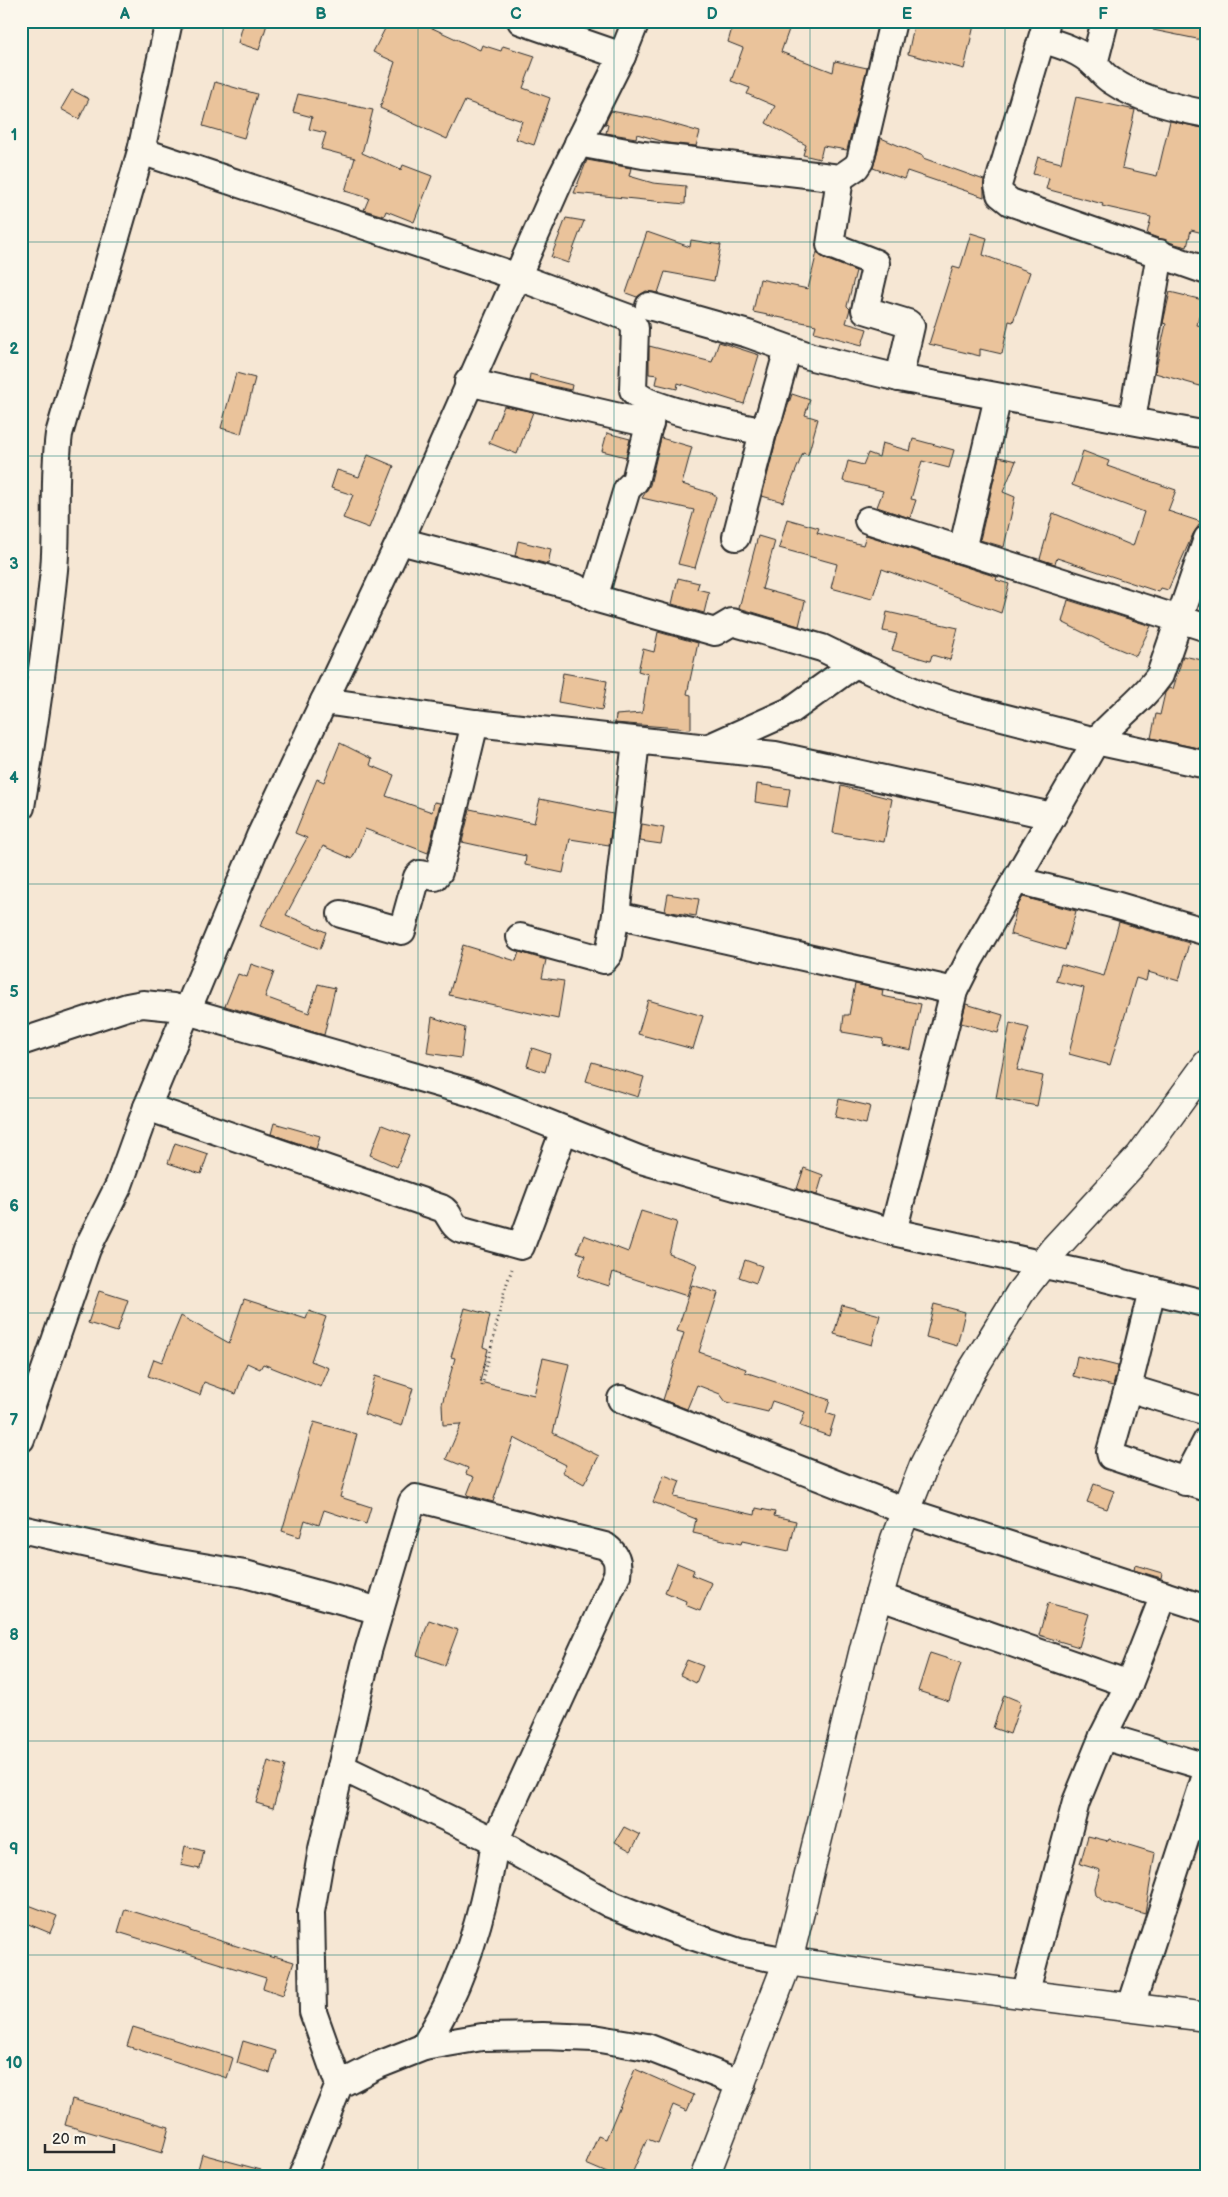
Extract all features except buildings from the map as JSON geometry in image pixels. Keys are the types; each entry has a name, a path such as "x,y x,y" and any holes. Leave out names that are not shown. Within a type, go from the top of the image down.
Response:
{"street":[{"path":"21,806 46,644 54,568 56,462 59,434 141,151 169,21"},
{"path":"521,21 622,56"},
{"path":"21,1439 87,1249 119,1185 147,1107 260,836 400,541 468,382 518,277 560,180 622,56 636,21"},
{"path":"578,143 643,155 840,178 860,162 892,21"},
{"path":"1094,64 1100,23"},
{"path":"1207,114 1146,97 1111,81 1094,64 1045,31 998,185 1000,194 1010,202 1207,271"},
{"path":"141,151 518,277 628,318 633,322 633,390 652,415"},
{"path":"840,178 830,245 876,263 865,310 911,326 899,378"},
{"path":"1132,420 1160,253"},
{"path":"649,306 755,337 812,357 899,378 1207,435"},
{"path":"736,537 763,432 770,414 788,349"},
{"path":"468,382 652,415 763,432"},
{"path":"962,550 998,397"},
{"path":"594,598 627,489 635,481 652,415"},
{"path":"868,520 1207,628"},
{"path":"893,1232 954,991 1096,741 1108,727 1142,697 1160,675 1207,539"},
{"path":"400,541 575,587 594,598 715,632 732,622 822,648 920,694 1096,741 1207,765"},
{"path":"707,748 790,711 854,664"},
{"path":"324,701 475,723 775,755 1052,816"},
{"path":"341,914 402,931 417,877 420,874 435,876 439,872 475,723"},
{"path":"520,937 604,960 609,954 616,915 636,741"},
{"path":"1016,880 1114,904 1207,932"},
{"path":"616,915 954,991"},
{"path":"21,1042 127,1007 156,1004 187,1010 434,1080 491,1100 641,1160 893,1232 1207,1304"},
{"path":"705,2176 788,1961 852,1695 878,1596 905,1511 924,1465 970,1374 1002,1320 1040,1265 1140,1156 1207,1064"},
{"path":"147,1107 440,1208 447,1212 454,1226 459,1229 521,1246 564,1130"},
{"path":"1152,1290 1110,1452 1111,1456 1196,1485 1207,1440"},
{"path":"1128,1388 1207,1412"},
{"path":"621,1399 905,1511 1207,1609"},
{"path":"339,2085 314,2012 310,1957 311,1912 322,1850 368,1651 412,1502 416,1498 597,1544 613,1552 619,1563 617,1575 495,1841 490,1878 464,1964 448,2004 424,2047"},
{"path":"21,1529 156,1559 245,1574 380,1611"},
{"path":"1025,1995 1076,1802 1102,1736 1129,1684 1164,1595"},
{"path":"878,1596 1129,1684"},
{"path":"1102,1736 1207,1767"},
{"path":"341,1767 495,1841 610,1904 677,1931 739,1952 788,1961 1025,1995 1131,2006 1207,2017"},
{"path":"1131,2006 1207,1772"},
{"path":"302,2176 339,2085 376,2066 424,2047 482,2037 543,2036 594,2038 647,2047 742,2084"}],"path":[{"path":"482,1386 505,1289 521,1246"}]}
